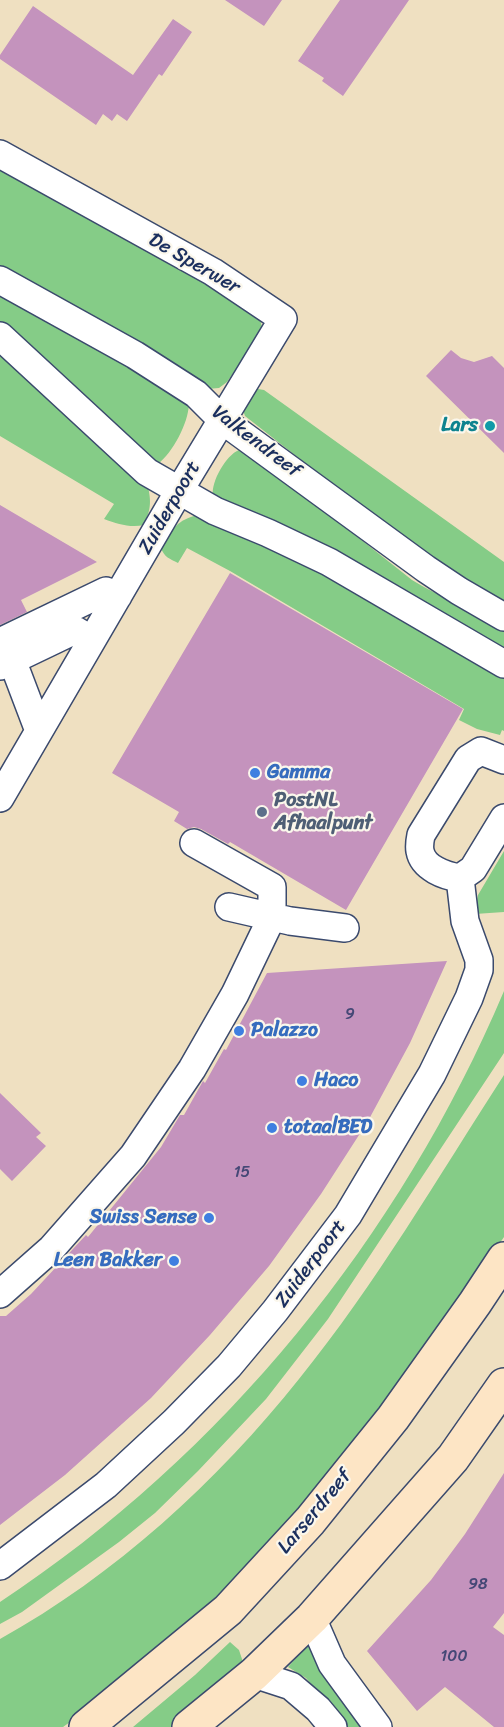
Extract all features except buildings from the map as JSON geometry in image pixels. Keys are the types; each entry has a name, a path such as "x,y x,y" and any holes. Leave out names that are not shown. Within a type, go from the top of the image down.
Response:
{"main road":[{"name":"Larserdreef","path":"86,1727 228,1610 310,1521 393,1418 476,1303 504,1259"},
{"path":"189,1727 254,1674 312,1618 453,1458 504,1385"}],"street":[{"name":"De Sperwer","path":"0,154 213,272 283,319 222,420"},
{"name":"Valkendreef","path":"0,280 135,355 196,394 222,420 426,569 504,617"},
{"path":"0,336 147,472 215,511 268,532 329,562 504,664"},
{"name":"Zuiderpoort","path":"0,798 178,491 222,420"},
{"path":"4,652 106,591 118,596"},
{"path":"4,652 75,630 92,640"},
{"path":"4,652 39,731"},
{"path":"504,760 481,751 468,759 421,836 419,850 424,862 447,877 460,878 473,869 504,818"},
{"path":"0,1294 52,1248 133,1156 192,1069 235,994 272,917 272,887 194,843"},
{"name":"Zuiderpoort","path":"0,1566 106,1485 174,1422 229,1366 275,1311 348,1215 432,1074 480,970 479,960 465,921 460,878"},
{"path":"229,907 272,917 345,928"},
{"path":"312,1618 332,1664 378,1727"},
{"path":"254,1674 291,1686 318,1708 333,1727"}],"green space":[{"path":"0,167 209,286 260,319 262,327 260,335 227,382 219,388 207,389 0,271"},
{"path":"0,287 189,404 179,437 164,459 158,464 0,326"},
{"path":"0,345 147,482 150,503 144,525 129,526 104,519 114,504 0,436"},
{"path":"254,390 264,390 504,562 504,608 384,525 245,416 242,407"},
{"path":"243,450 316,504 412,580 504,626 504,654 213,495 214,483 220,470 229,457"},
{"path":"194,516 202,516 272,542 504,672 504,731 502,730 500,735 477,729 459,720 464,709 187,548 178,563 168,557 161,548 167,537 178,524"},
{"path":"504,851 504,912 475,914 478,895"},
{"path":"504,991 504,1053 328,1319 266,1399 155,1513 22,1612 0,1624 0,1602 81,1544 158,1479 230,1409 297,1334 358,1254 413,1170 462,1082"},
{"path":"504,1075 504,1237 390,1403 268,1554 98,1702 63,1727 0,1727 0,1639 83,1586 162,1524 234,1454 268,1417 354,1306 406,1230"},
{"path":"312,1640 368,1727 346,1727 306,1678 288,1667"},
{"path":"230,1642 239,1650 243,1662 180,1727 133,1727 195,1675"}],"place":[{"name":"Lars","path":"490,426"},
{"name":"Gamma","path":"255,773"},
{"name":"PostNL Afhaalpunt","path":"262,812"},
{"name":"Palazzo","path":"239,1031"},
{"name":"Haco","path":"302,1081"},
{"name":"totaalBED","path":"272,1128"},
{"name":"Swiss Sense","path":"209,1218"},
{"name":"Leen Bakker","path":"174,1261"}]}
